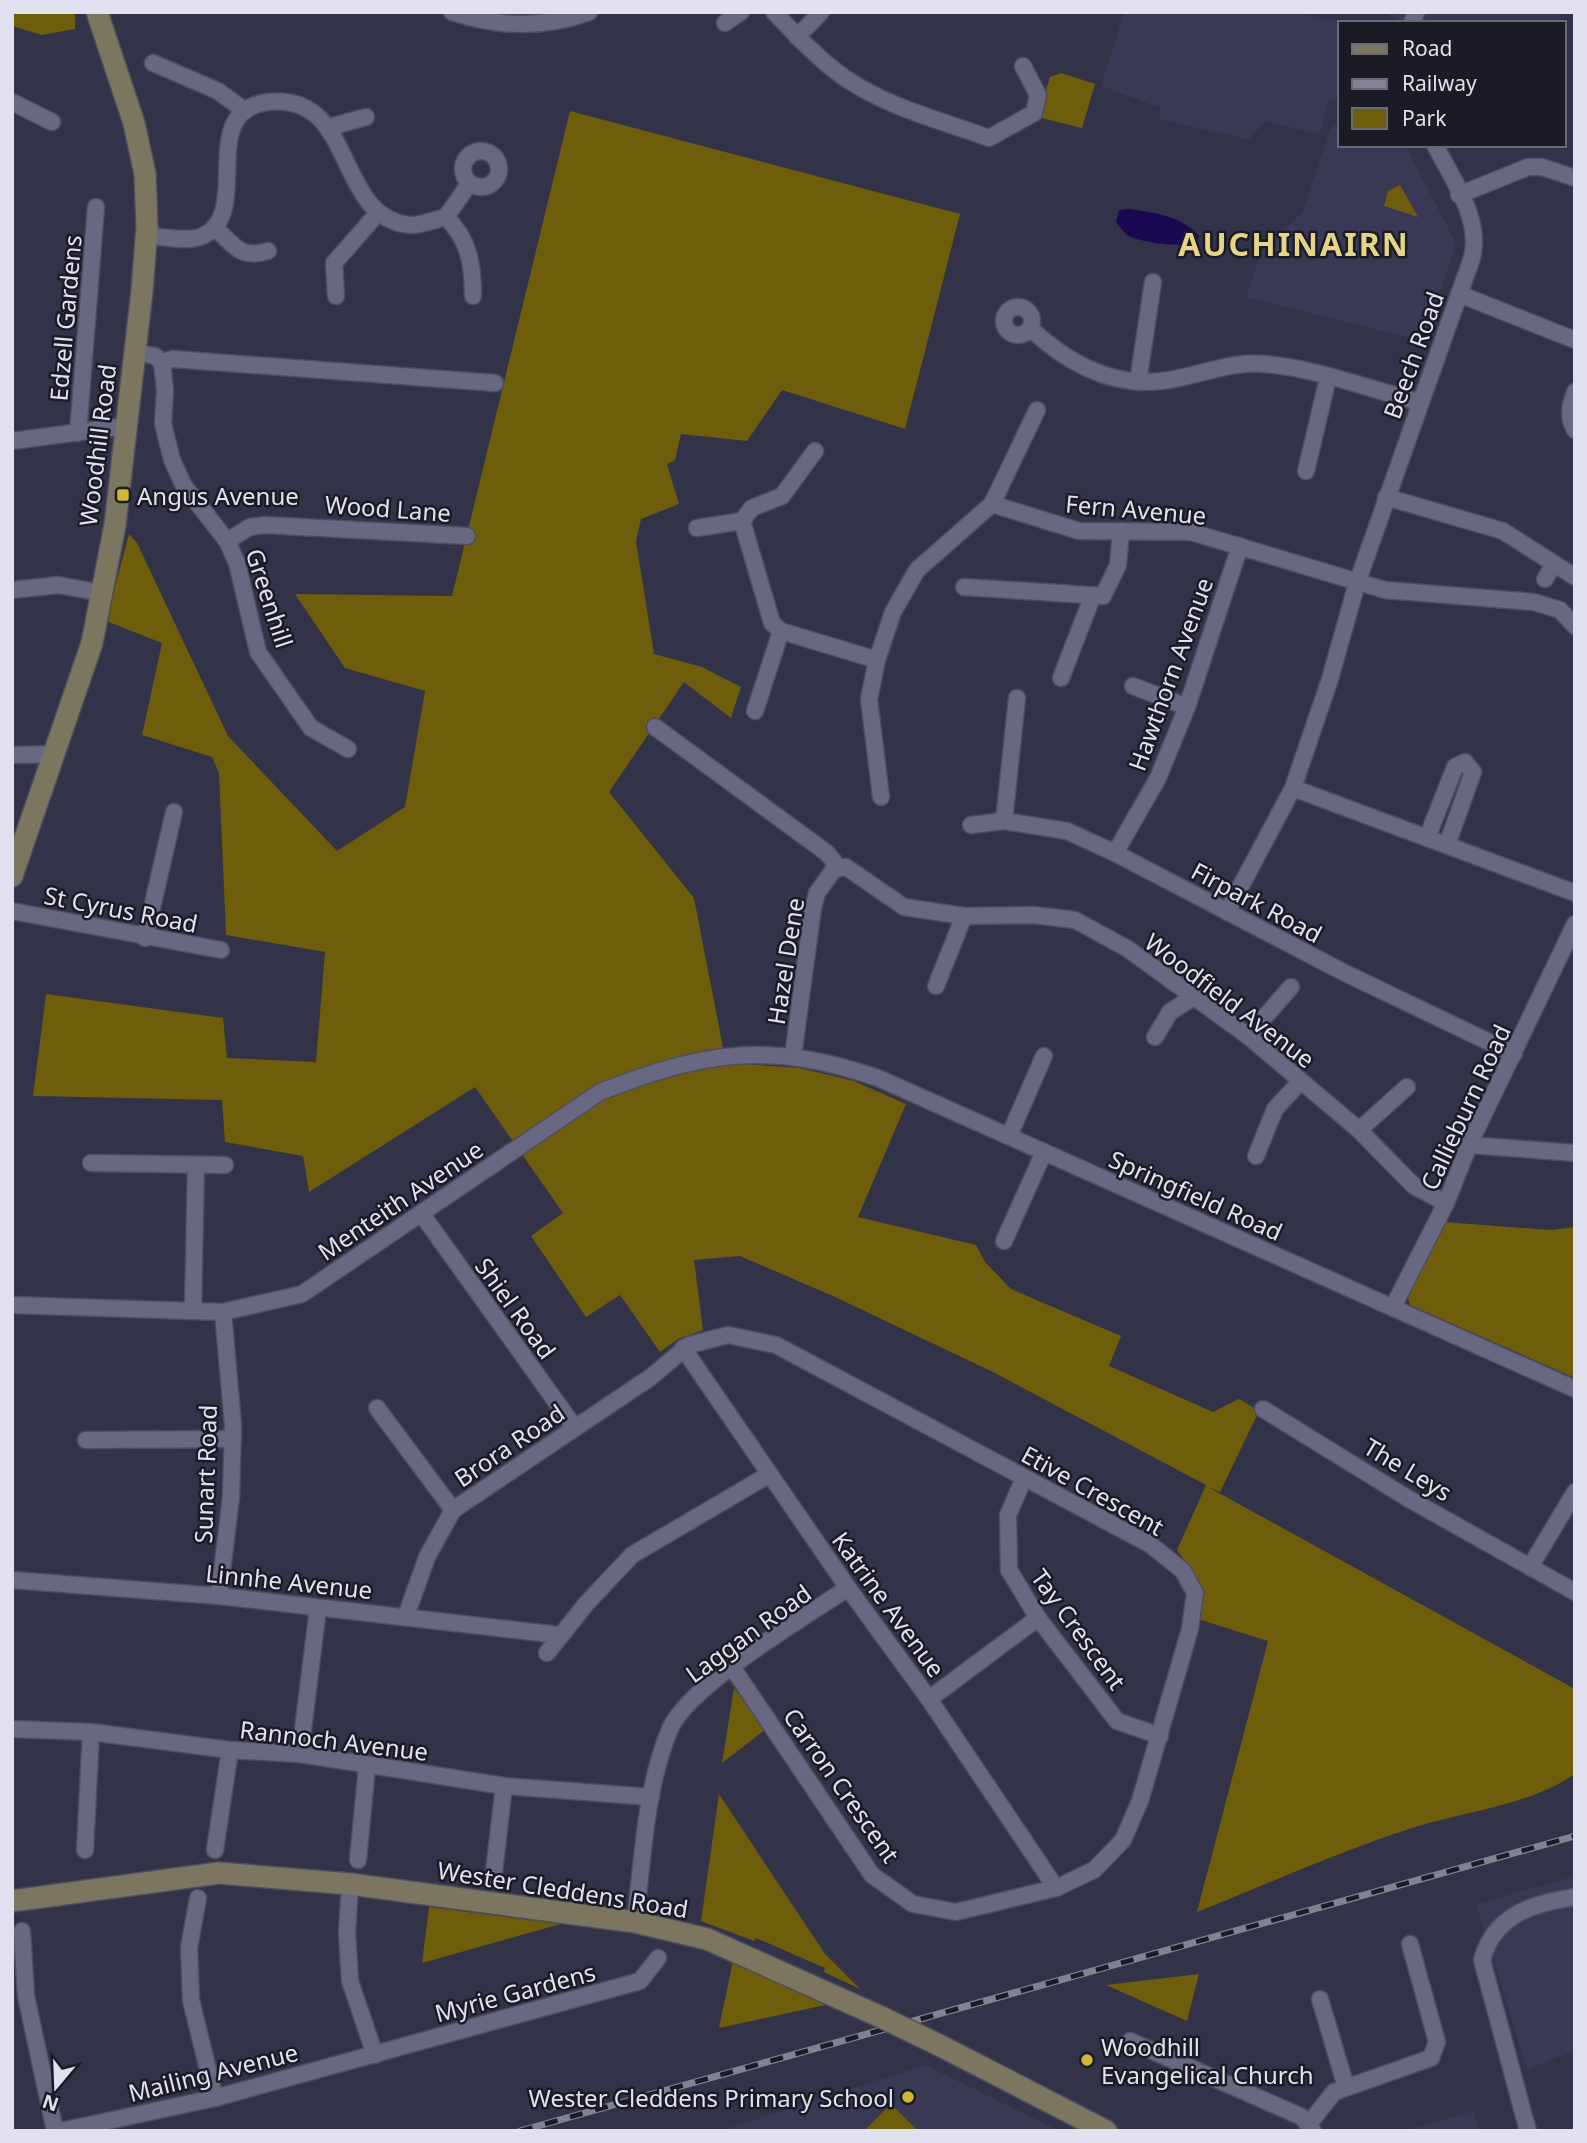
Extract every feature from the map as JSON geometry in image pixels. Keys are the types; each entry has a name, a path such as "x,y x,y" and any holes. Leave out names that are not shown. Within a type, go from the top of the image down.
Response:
{"street":[{"name":"Woodhill Road","path":"12,876 92,643 114,525 146,236 145,174 134,123 97,12"},
{"path":"452,12 516,25 539,18 589,12"},
{"path":"725,23 741,12"},
{"path":"774,12 797,37 843,77 862,89 929,119 989,138 1034,113 1038,95 1023,66"},
{"path":"797,37 821,12"},
{"path":"153,63 218,91 245,111"},
{"path":"12,102 52,121"},
{"path":"146,236 199,237 214,228 226,207 226,148 233,129 245,111 267,102 301,104 330,127 355,181 377,214 411,225 446,217 469,184"},
{"path":"330,127 366,117"},
{"name":"Beech Road","path":"1227,912 1293,788 1330,679 1357,583 1475,244 1472,221 1436,147"},
{"path":"1459,195 1528,167 1542,167 1575,178"},
{"name":"Edzell Gardens","path":"78,433 96,207"},
{"path":"336,296 334,263 377,214"},
{"path":"446,217 460,231 473,264 473,296"},
{"path":"214,228 241,253 253,256 268,251"},
{"path":"1138,382 1153,282"},
{"path":"1459,294 1575,340"},
{"path":"1030,328 1065,358 1090,371 1138,382 1169,380 1235,364 1254,364 1303,370 1419,402"},
{"path":"134,352 155,356 162,362 173,359 495,383"},
{"name":"Greenhill","path":"162,362 163,424 172,460 184,486 227,541 237,563 258,652 312,728 348,749"},
{"path":"1306,471 1328,378"},
{"path":"1575,392 1569,411 1575,430"},
{"path":"881,797 870,699 877,660 892,612 917,570 992,504 1037,410"},
{"path":"12,441 125,426"},
{"path":"697,527 742,521 752,508 782,496 815,451"},
{"path":"1386,497 1503,531 1575,577"},
{"name":"Fern Avenue","path":"992,504 1079,531 1191,532 1357,583"},
{"path":"742,521 772,623 781,631 877,660"},
{"name":"Wood Lane","path":"227,541 250,527 265,525 467,536"},
{"path":"964,587 1103,596 1118,565 1121,531"},
{"name":"Hawthorn Avenue","path":"1115,853 1158,778 1187,707 1240,545"},
{"path":"1545,579 1554,564"},
{"path":"1357,583 1385,590 1534,602 1560,610 1575,626"},
{"path":"12,590 58,585 102,593"},
{"path":"1061,678 1093,595"},
{"path":"755,710 781,631"},
{"path":"1133,686 1187,707"},
{"path":"1004,821 1017,698"},
{"name":"Woodfield Avenue","path":"655,727 827,853 834,872 846,867 904,907 964,916 1034,915 1075,920 1128,949 1248,1036 1359,1130 1415,1186 1446,1203"},
{"path":"12,755 55,754"},
{"path":"1427,838 1455,767 1465,762 1473,772 1447,845"},
{"path":"1293,788 1575,893"},
{"path":"145,938 174,811"},
{"name":"Firpark Road","path":"971,825 1004,821 1067,831 1514,1054"},
{"name":"Hazel Dene","path":"793,1056 813,908 817,893 834,872"},
{"name":"St Cyrus Road","path":"12,911 145,938 221,950"},
{"path":"936,986 964,916"},
{"name":"Callieburn Road","path":"1393,1307 1446,1203 1469,1144 1575,924"},
{"path":"1248,1036 1291,987"},
{"path":"1155,1037 1170,1012 1195,996"},
{"name":"Menteith Avenue","path":"12,1305 223,1312 302,1294 600,1092 654,1071 719,1055 793,1056"},
{"name":"Springfield Road","path":"793,1056 841,1066 878,1079 1575,1389"},
{"path":"1009,1136 1044,1056"},
{"path":"1256,1156 1275,1110 1300,1082"},
{"path":"1359,1130 1407,1087"},
{"path":"1469,1144 1575,1153"},
{"path":"1004,1241 1044,1152"},
{"path":"91,1163 225,1165"},
{"path":"193,1309 195,1166"},
{"name":"Shiel Road","path":"421,1213 575,1428"},
{"name":"Sunart Road","path":"219,1596 231,1497 233,1439 223,1312"},
{"name":"Etive Crescent","path":"683,1348 728,1335 776,1345 1152,1545 1183,1571 1195,1593 1191,1629 1140,1801 1123,1840 1094,1870 1056,1888"},
{"name":"Brora Road","path":"406,1616 427,1557 453,1510 651,1377 683,1348"},
{"name":"Katrine Avenue","path":"683,1348 848,1588 929,1699 1056,1888"},
{"path":"377,1408 453,1510"},
{"name":"The Leys","path":"1263,1409 1409,1499 1575,1592"},
{"path":"86,1440 233,1439"},
{"path":"547,1653 559,1635 632,1555 770,1474"},
{"name":"Tay Crescent","path":"1024,1478 1008,1515 1009,1570 1038,1618 1117,1721 1160,1736"},
{"path":"1530,1567 1569,1514 1575,1492"},
{"name":"Linnhe Avenue","path":"12,1580 219,1596 559,1635"},
{"name":"Laggan Road","path":"635,1922 651,1797 671,1727 700,1692 848,1588"},
{"path":"300,1754 318,1608"},
{"path":"929,1699 1038,1618"},
{"name":"Carron Crescent","path":"732,1667 872,1875 913,1904 956,1912 1056,1888"},
{"name":"Rannoch Avenue","path":"12,1729 91,1732 230,1750 300,1754 504,1786 651,1797"},
{"path":"85,1850 91,1732"},
{"path":"215,1850 230,1750"},
{"path":"358,1860 367,1766"},
{"path":"493,1880 504,1786"},
{"name":"Wester Cleddens Road","path":"12,1901 219,1873 350,1884 635,1922 706,1939 881,2017 1106,2131"},
{"path":"350,1884 347,1933 350,1981 375,2055"},
{"path":"1528,2131 1482,1960 1486,1943 1496,1928 1515,1912 1575,1897"},
{"path":"198,1898 189,1948 191,2000 215,2098"},
{"path":"22,1931 26,1996 55,2131"},
{"path":"1130,2040 1302,2117 1310,2128 1334,2092 1431,2058 1437,2042 1410,1944"},
{"name":"Myrie Gardens","path":"375,2055 640,1981 658,1958"},
{"path":"1320,1999 1346,2087"},
{"name":"Mailing Avenue","path":"61,2131 215,2098 375,2055"}],"shaded area":[{"path":"1124,12 1300,12 1338,21 1338,99 1329,99 1320,134 1264,121 1250,140 1159,119 1161,108 1101,86"},
{"path":"1381,12 1561,12 1560,21 1401,21"},
{"path":"1338,124 1338,147 1406,147 1456,243 1424,342 1246,297 1261,252 1302,213 1331,126"},
{"path":"1130,209 1158,214 1185,224 1199,236 1197,242 1183,245 1162,244 1132,238 1116,222 1119,210"},
{"path":"1575,1876 1575,2051 1527,2069 1476,1904"},
{"name":"Wester Cleddens Primary School","path":"925,2065 1060,2131 717,2131 726,2129"},
{"path":"1474,2111 1479,2131 1402,2131"}],"green space":[{"path":"12,12 75,12 75,29 42,35 12,26"},
{"path":"1061,73 1095,84 1082,128 1038,117 1050,77"},
{"path":"570,111 960,214 905,429 782,390 747,441 681,434 675,460 667,464 679,504 641,519 636,541 654,654 702,667 741,687 731,718 684,682 609,792 694,898 726,1063 799,1068 854,1081 906,1104 858,1217 976,1245 985,1262 1011,1289 1121,1336 1109,1366 1213,1412 1239,1399 1259,1411 1220,1492 1208,1487 1575,1689 1575,1774 1537,1794 1412,1828 1358,1847 1197,1912 1268,1641 1201,1620 1202,1587 1177,1550 1206,1485 995,1373 833,1296 740,1256 694,1260 703,1330 678,1339 660,1352 620,1295 586,1317 531,1236 563,1213 475,1087 309,1192 303,1156 225,1142 222,1100 33,1096 46,994 223,1018 227,1058 316,1062 325,952 226,935 219,773 212,757 142,735 162,643 106,621 129,534 137,543 228,736 337,851 405,807 425,691 345,668 295,594 452,596"},
{"path":"1400,185 1418,217 1384,206 1388,191"},
{"path":"1444,1222 1551,1230 1575,1227 1575,1378 1410,1305 1407,1295"},
{"path":"734,1688 766,1729 722,1763"},
{"path":"719,1794 825,1954 860,1989 824,1972 825,1968 756,1938 754,1941 701,1921"},
{"path":"429,1907 561,1924 422,1963"},
{"path":"733,1961 830,2004 719,2028"},
{"path":"1199,1974 1187,2021 1106,1985"},
{"path":"891,2104 918,2131 864,2131"}],"railway":[{"path":"520,2131 1575,1836"}],"place":[{"name":"Angus Avenue","path":"123,495"},
{"name":"Woodhill Evangelical Church","path":"1087,2060"},
{"name":"Wester Cleddens Primary School","path":"908,2097"}],"district":[{"name":"AUCHINAIRN","path":"1294,243"}]}
